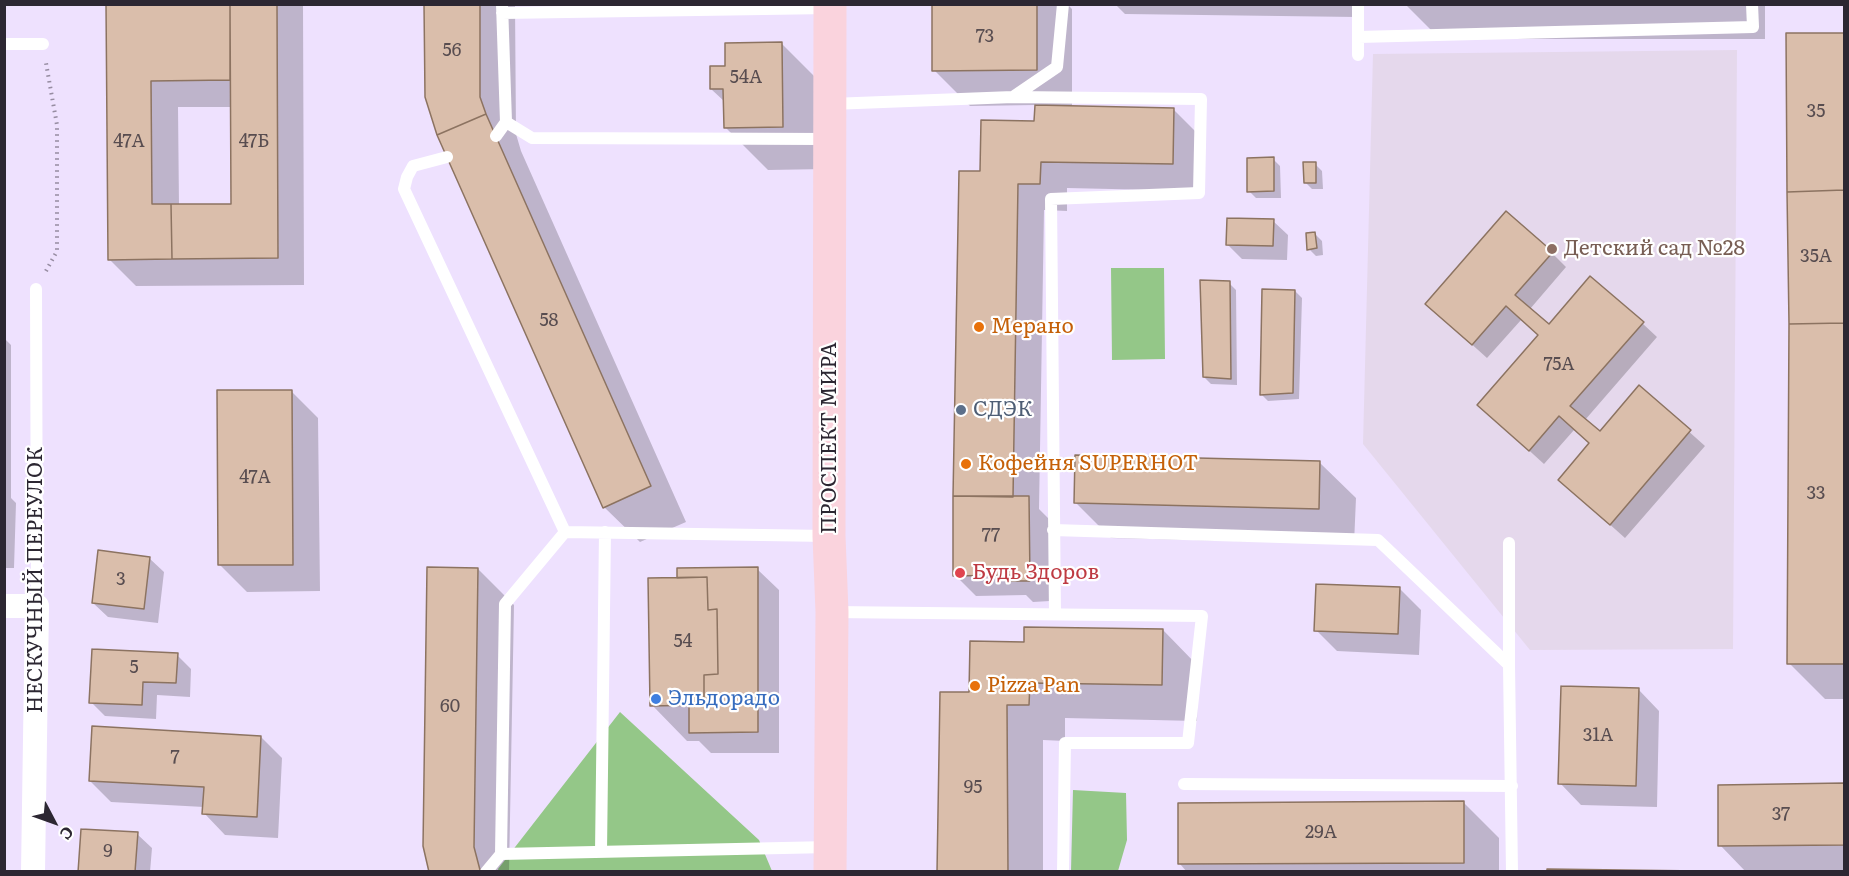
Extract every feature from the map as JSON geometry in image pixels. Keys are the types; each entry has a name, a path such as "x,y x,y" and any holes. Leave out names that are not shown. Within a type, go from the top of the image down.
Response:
{"main road":[{"name":"ПРОСПЕКТ МИРА","path":"830,6 832,612 830,859"}],"street":[{"path":"4,606 37,606"},
{"name":"НЕСКУЧНЫЙ ПЕРЕУЛОК","path":"33,872 37,606"}],"lane":[{"path":"1013,98 1057,67 1063,4"},
{"path":"1358,4 1358,55"},
{"path":"1358,37 1753,27 1752,4"},
{"path":"496,136 506,122 502,9 830,6"},
{"path":"4,44 43,44"},
{"path":"830,104 1013,98 1201,99 1199,193 1050,199 1055,614"},
{"path":"506,122 532,138 830,139"},
{"path":"447,157 413,166 404,189 565,532"},
{"name":"НЕСКУЧНЫЙ ПЕРЕУЛОК","path":"36,289 37,606"},
{"path":"1053,530 1378,540 1509,665"},
{"path":"565,532 830,536"},
{"path":"486,872 501,854 505,604 565,532"},
{"path":"601,852 605,532"},
{"path":"1509,543 1512,872"},
{"path":"832,612 1202,616 1188,743 1065,743 1063,872"},
{"path":"1184,784 1512,786"},
{"path":"501,854 601,852 830,859"}],"path":[{"path":"36,289 57,250 57,125 43,44"}],"shaded area":[{"name":"Детский сад №28","path":"1737,50 1733,649 1530,650 1363,444 1373,54"}],"green space":[{"path":"1111,268 1164,268 1165,359 1112,360"},
{"path":"620,712 759,840 772,871 499,872 498,869"},
{"path":"1073,790 1126,793 1127,840 1118,871 1071,871"}],"building":[{"path":"106,4 230,4 230,80 151,81 152,204 171,204 172,259 108,260"},
{"path":"230,4 277,4 278,258 172,259 171,204 231,204"},
{"path":"424,4 480,4 480,97 486,114 437,135 425,97"},
{"path":"932,4 1037,4 1037,70 932,71"},
{"path":"1786,33 1844,33 1844,190 1787,192"},
{"path":"782,42 783,127 724,128 723,89 710,89 710,66 725,66 725,43"},
{"path":"1035,105 1174,108 1173,164 1041,162 1040,184 1018,184 1013,497 953,496 959,171 980,171 981,120 1034,121"},
{"path":"486,114 651,486 603,508 437,135"},
{"path":"1274,157 1274,191 1247,192 1247,158"},
{"path":"1303,162 1316,162 1316,183 1304,183"},
{"path":"1844,190 1844,323 1789,324 1787,192"},
{"path":"1506,211 1553,252 1515,295 1549,324 1590,276 1644,322 1570,406 1600,431 1639,385 1691,430 1610,525 1558,480 1589,443 1559,416 1529,451 1477,405 1538,335 1506,306 1472,345 1425,304"},
{"path":"1227,218 1274,219 1273,246 1226,245"},
{"path":"1315,232 1317,248 1307,250 1306,233"},
{"path":"1200,280 1230,281 1231,379 1203,377"},
{"path":"1262,289 1295,290 1293,393 1260,395"},
{"path":"1844,323 1844,664 1787,664 1789,324"},
{"path":"217,390 292,390 293,565 218,565"},
{"path":"1075,455 1320,461 1319,509 1074,503"},
{"path":"953,496 1029,496 1030,581 1010,581 1010,575 953,576"},
{"path":"98,550 150,557 144,609 92,603"},
{"path":"427,567 478,568 474,847 480,870 478,872 429,872 423,846"},
{"path":"758,567 758,732 689,733 689,705 704,705 704,675 718,674 717,609 708,610 707,577 677,578 677,568"},
{"path":"707,577 708,610 717,609 718,674 704,675 704,705 650,706 648,578"},
{"path":"1316,584 1400,587 1398,634 1314,631"},
{"path":"1024,627 1163,629 1162,685 1030,683 1029,705 1007,705 1008,872 937,872 940,692 969,692 970,641 1024,642"},
{"path":"92,649 178,653 176,683 143,682 142,705 89,703"},
{"path":"1561,686 1639,688 1636,786 1558,784"},
{"path":"92,726 261,736 257,817 202,814 204,787 89,781"},
{"path":"1844,783 1844,845 1718,846 1718,785"},
{"path":"1464,801 1464,863 1178,864 1178,803"},
{"path":"81,829 138,832 135,872 78,872"},
{"path":"1547,869 1700,871 1700,872 1547,872"}],"place":[{"name":"Детский сад №28","path":"1552,249"},
{"name":"Мерано","path":"979,327"},
{"name":"СДЭК","path":"961,410"},
{"name":"Кофейня SUPERHOT","path":"966,464"},
{"name":"Будь Здоров","path":"960,573"},
{"name":"Pizza Pan","path":"975,686"},
{"name":"Эльдорадо","path":"656,699"}]}
